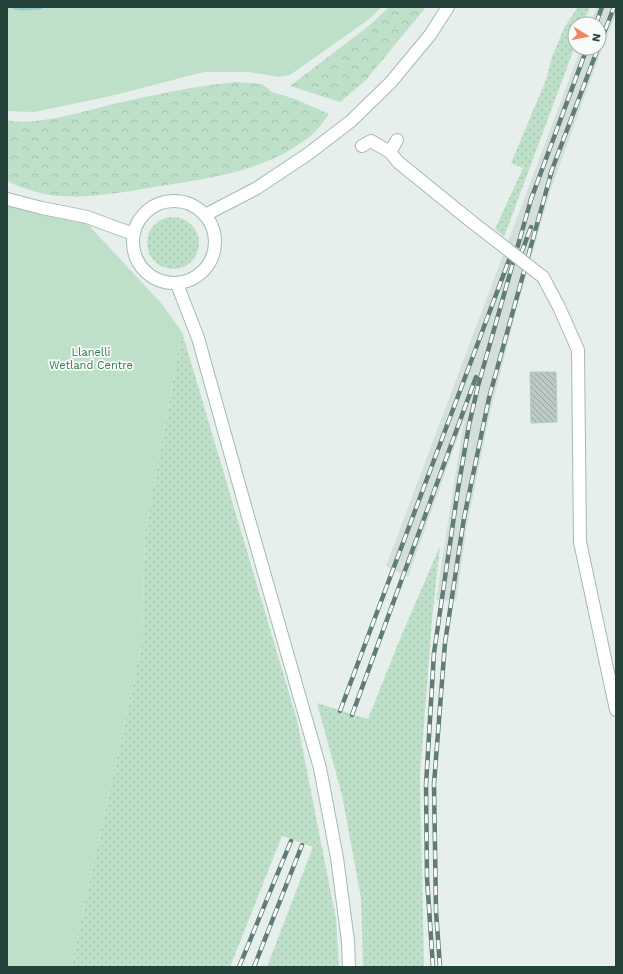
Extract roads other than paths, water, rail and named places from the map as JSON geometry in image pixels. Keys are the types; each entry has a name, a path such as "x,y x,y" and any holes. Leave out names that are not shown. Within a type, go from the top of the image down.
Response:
{"main road":[{"path":"205,215 257,188 308,154 351,121 391,82 430,35 448,7"},
{"path":"390,152 397,140"},
{"path":"362,146 371,141 390,152 398,162 543,278 559,307 578,350 580,542 616,710"},
{"path":"7,199 87,217 133,234"},
{"path":"179,201 193,205 205,215 213,228 216,243 213,258 204,271 192,280 177,284 162,282 148,275 138,264 133,249 133,234 139,220 144,214 150,209 164,202 179,201"},
{"path":"177,284 198,338 320,768 337,858 348,941 349,967"}],"waterway":[{"path":"15,7 40,7"}],"railway":[{"path":"599,16 602,7"},
{"path":"607,25 614,7"},
{"path":"530,202 584,56"},
{"path":"550,175 595,56"},
{"path":"440,967 436,911 434,784 445,643 464,518 489,398 552,170"},
{"path":"433,967 427,878 426,785 434,653 469,425 478,386 532,196"},
{"path":"521,254 531,227"},
{"path":"340,711 509,260"},
{"path":"352,715 476,377"},
{"path":"239,967 291,841"},
{"path":"254,967 302,845"}],"park label":[{"name":"Llanelli Wetland Centre","path":"91,358"}]}
